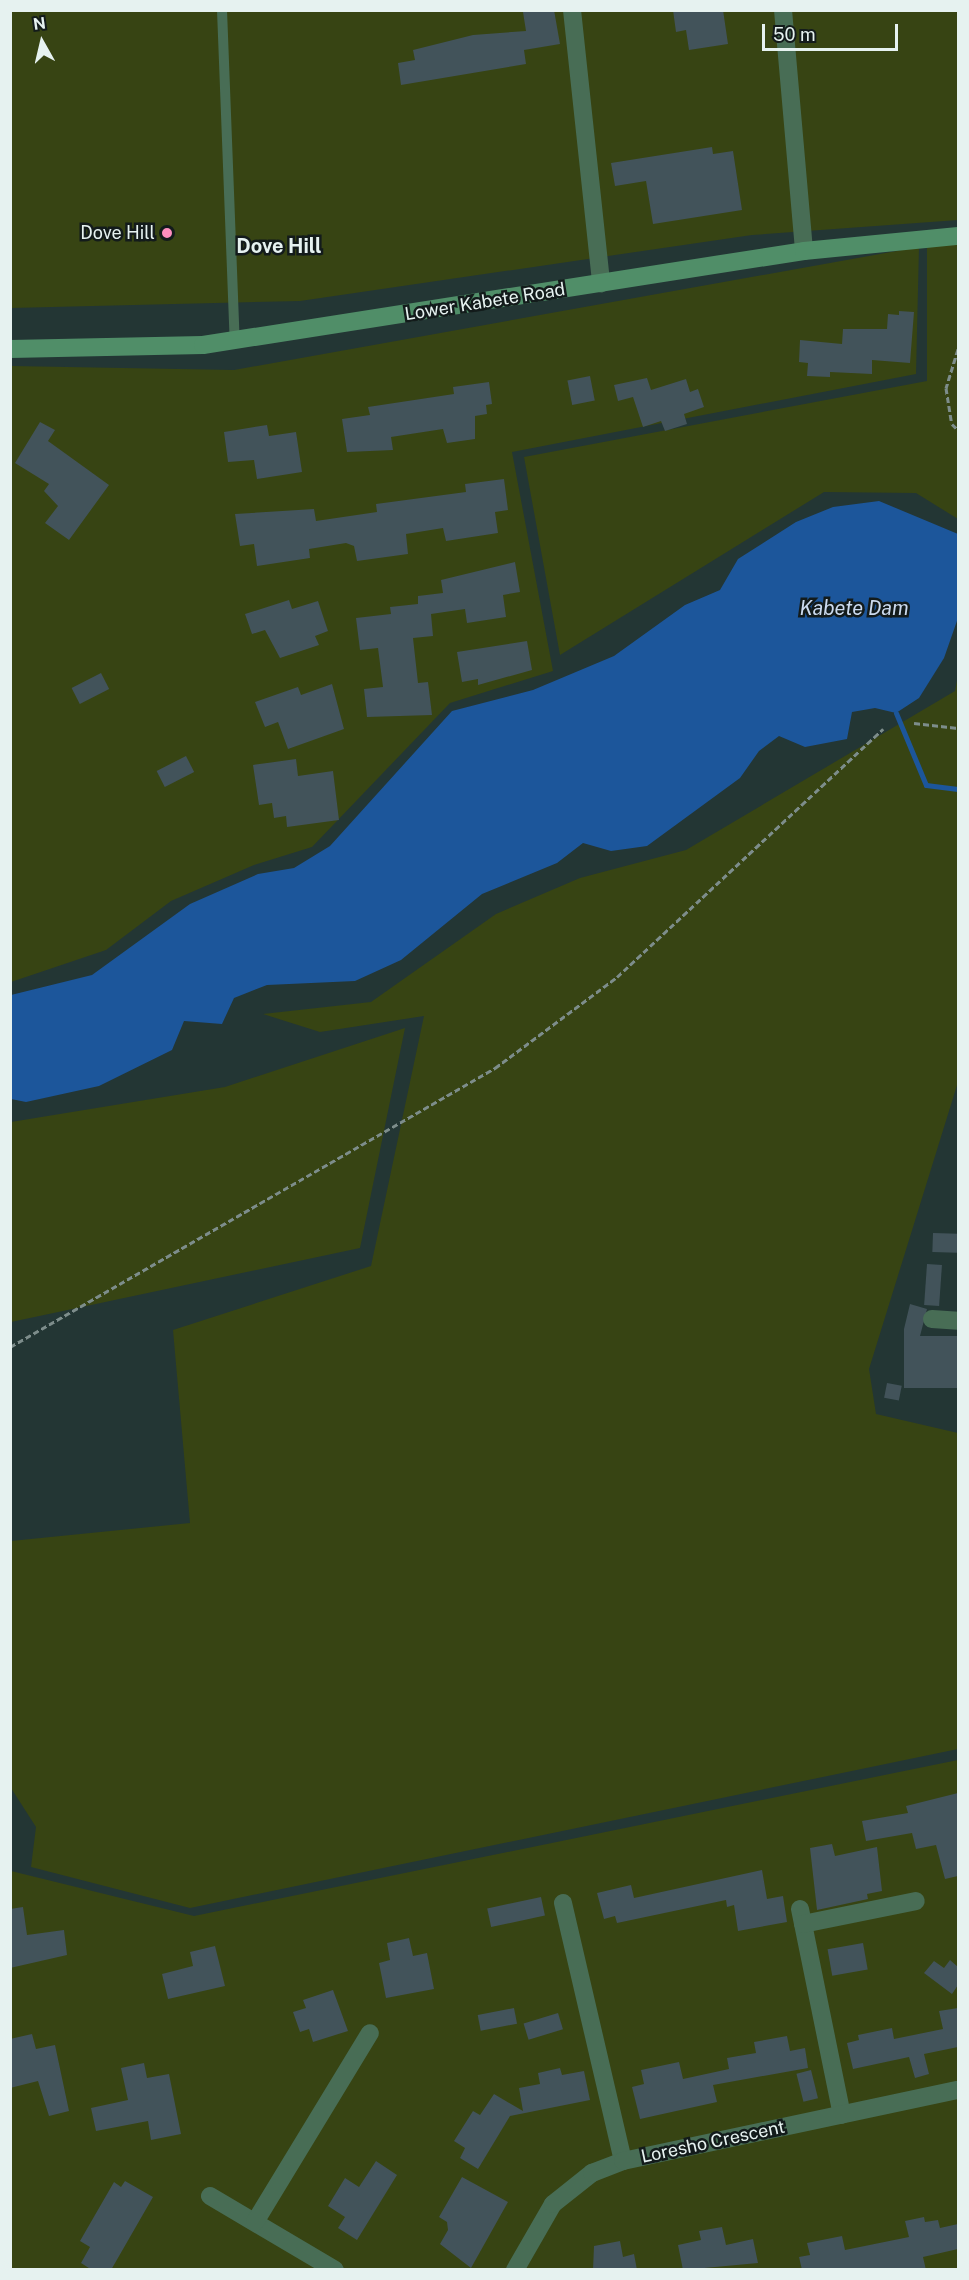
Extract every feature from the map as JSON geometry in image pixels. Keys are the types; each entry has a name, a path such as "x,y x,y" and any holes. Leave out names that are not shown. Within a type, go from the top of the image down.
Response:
{"main road":[{"name":"Lower Kabete Road","path":"10,349 132,350 235,341 804,251 958,236"}],"street":[{"path":"572,10 601,283"},
{"path":"783,10 804,251"},
{"path":"932,1319 958,1321"},
{"path":"842,2115 802,1916 916,1901"},
{"path":"563,1903 623,2161"},
{"path":"255,2222 370,2033"},
{"name":"Loresho Crescent","path":"515,2270 563,2194 623,2161 958,2090"},
{"path":"210,2196 335,2270"}],"lane":[{"path":"222,10 235,341"}],"path":[{"path":"958,349 946,388 952,424 958,430"},
{"path":"914,723 958,729"},
{"path":"10,1347 495,1068 616,977 883,729"}],"green space":[{"path":"10,11 958,11 958,220 752,235 300,301 11,308"},
{"path":"927,238 958,241 958,519 916,493 824,492 560,655 524,457 927,381"},
{"path":"919,247 916,374 512,452 553,671 450,703 312,847 254,865 171,901 106,950 11,982 11,366 234,370"},
{"path":"958,675 958,1082 869,1369 876,1414 958,1433 958,1749 190,1908 31,1867 36,1827 11,1788 11,1541 190,1523 173,1330 371,1266 424,1016 320,1032 263,1014 371,1002 496,914 580,878 686,850 955,691"},
{"path":"405,1028 360,1248 11,1322 11,1122 225,1087"},
{"path":"958,1760 958,2269 11,2270 11,1871 194,1916"}],"water":[{"name":"Kabete Dam","path":"879,501 958,534 958,618 944,658 919,698 896,713 875,708 852,712 847,739 805,747 779,736 759,751 740,778 647,846 611,851 583,843 557,863 482,894 401,960 355,981 267,985 234,998 222,1024 184,1021 172,1050 99,1086 26,1102 11,1099 11,995 92,975 190,904 258,874 294,868 330,846 452,711 533,690 614,656 685,605 720,590 738,559 796,522 833,507"}],"building":[{"path":"554,10 560,44 524,50 526,64 401,85 398,63 415,60 413,50 473,35 526,31 523,12"},
{"path":"673,10 723,10 728,44 689,50 686,30 676,32"},
{"path":"712,147 713,154 733,151 742,210 653,224 646,181 615,186 611,163"},
{"path":"899,311 914,312 910,363 872,360 872,374 830,372 830,377 807,376 808,363 799,362 800,340 842,344 843,329 887,329 888,314 899,315"},
{"path":"590,376 595,401 572,405 567,380"},
{"path":"647,378 651,390 686,379 690,392 698,389 704,407 684,414 687,424 665,431 661,421 643,427 633,397 618,401 614,385"},
{"path":"489,382 492,404 486,405 487,414 475,416 475,439 447,443 443,429 391,437 393,450 347,452 342,419 370,415 368,407 454,394 453,387"},
{"path":"40,422 55,430 48,441 109,485 69,540 45,523 58,506 44,491 49,484 15,463"},
{"path":"267,425 269,436 296,432 302,472 257,479 254,460 228,462 224,432"},
{"path":"504,479 508,510 495,512 498,533 446,541 443,528 406,534 408,554 357,561 354,546 346,543 309,549 310,558 257,566 254,544 240,546 235,514 314,509 316,521 377,512 376,504 466,492 465,484"},
{"path":"515,562 520,592 503,595 506,617 467,623 465,609 431,614 433,636 413,638 418,683 428,682 432,715 367,717 364,689 383,687 378,648 360,650 356,618 391,614 390,607 418,604 418,596 443,593 441,580"},
{"path":"289,600 292,609 318,601 328,631 315,636 319,645 280,658 265,630 252,634 245,614"},
{"path":"527,641 532,670 478,685 478,679 462,682 457,652"},
{"path":"101,673 109,689 80,704 72,688"},
{"path":"332,684 344,729 288,749 278,722 265,727 255,702 298,687 301,695"},
{"path":"186,756 194,772 165,787 157,771"},
{"path":"296,759 298,776 333,771 339,820 287,827 286,816 274,818 272,803 259,805 253,765"},
{"path":"933,1233 958,1234 957,1253 932,1252"},
{"path":"927,1264 942,1265 939,1306 924,1305"},
{"path":"910,1304 927,1309 920,1336 958,1336 958,1388 904,1388 904,1329"},
{"path":"887,1383 902,1386 899,1401 884,1398"},
{"path":"958,1793 958,1876 945,1879 936,1845 916,1849 912,1833 866,1841 862,1821 908,1813 906,1806"},
{"path":"832,1844 835,1856 877,1847 882,1891 867,1894 868,1899 817,1910 810,1848"},
{"path":"762,1870 767,1899 783,1896 787,1922 738,1931 734,1905 727,1907 726,1900 617,1923 615,1916 604,1919 597,1893 631,1885 634,1898"},
{"path":"541,1897 545,1916 491,1927 487,1908"},
{"path":"23,1907 27,1935 64,1930 67,1955 10,1968 10,1909"},
{"path":"409,1938 413,1956 427,1953 434,1989 386,1998 379,1963 390,1960 387,1943"},
{"path":"863,1943 868,1970 832,1976 828,1949"},
{"path":"215,1946 225,1986 168,1999 162,1974 193,1966 190,1952"},
{"path":"950,1960 958,1967 958,1985 952,1994 924,1973 934,1961 944,1968"},
{"path":"333,1990 348,2031 313,2042 309,2029 300,2032 293,2012 306,2008 303,2000"},
{"path":"514,2008 517,2024 481,2031 478,2015"},
{"path":"958,2008 958,2047 924,2054 929,2074 915,2078 909,2057 853,2069 847,2043 859,2040 858,2035 892,2028 894,2039 943,2029 939,2011"},
{"path":"558,2013 563,2029 529,2040 524,2024"},
{"path":"32,2034 36,2049 55,2045 69,2111 49,2116 38,2081 10,2088 10,2039"},
{"path":"787,2036 790,2051 805,2048 808,2068 713,2085 717,2102 640,2119 632,2087 644,2084 641,2070 679,2062 683,2079 729,2069 727,2058 756,2053 754,2042"},
{"path":"144,2063 147,2078 169,2074 181,2134 151,2140 148,2121 96,2131 91,2108 128,2100 121,2068"},
{"path":"560,2068 562,2075 584,2071 590,2100 510,2116 478,2169 460,2158 465,2148 454,2141 473,2111 480,2115 494,2094 523,2111 519,2088 540,2084 538,2073"},
{"path":"811,2070 818,2098 803,2102 796,2074"},
{"path":"376,2161 397,2175 357,2240 338,2228 345,2217 328,2206 345,2178 359,2187"},
{"path":"462,2177 508,2202 471,2268 440,2244 448,2230 447,2222 439,2217"},
{"path":"125,2181 153,2197 111,2270 92,2270 81,2263 90,2247 80,2241 114,2182 121,2187"},
{"path":"924,2217 925,2222 938,2220 940,2228 958,2224 958,2249 923,2257 926,2270 802,2270 799,2257 810,2255 807,2243 842,2236 845,2250 909,2237 905,2221"},
{"path":"722,2227 726,2245 753,2239 758,2263 683,2270 678,2245 701,2240 699,2231"},
{"path":"620,2241 623,2257 634,2254 637,2270 593,2270 594,2246"}],"waterway":[{"path":"896,713 926,785 958,789"}],"place":[{"name":"Dove Hill","path":"167,233"}],"district":[{"name":"Dove Hill","path":"279,246"}]}
